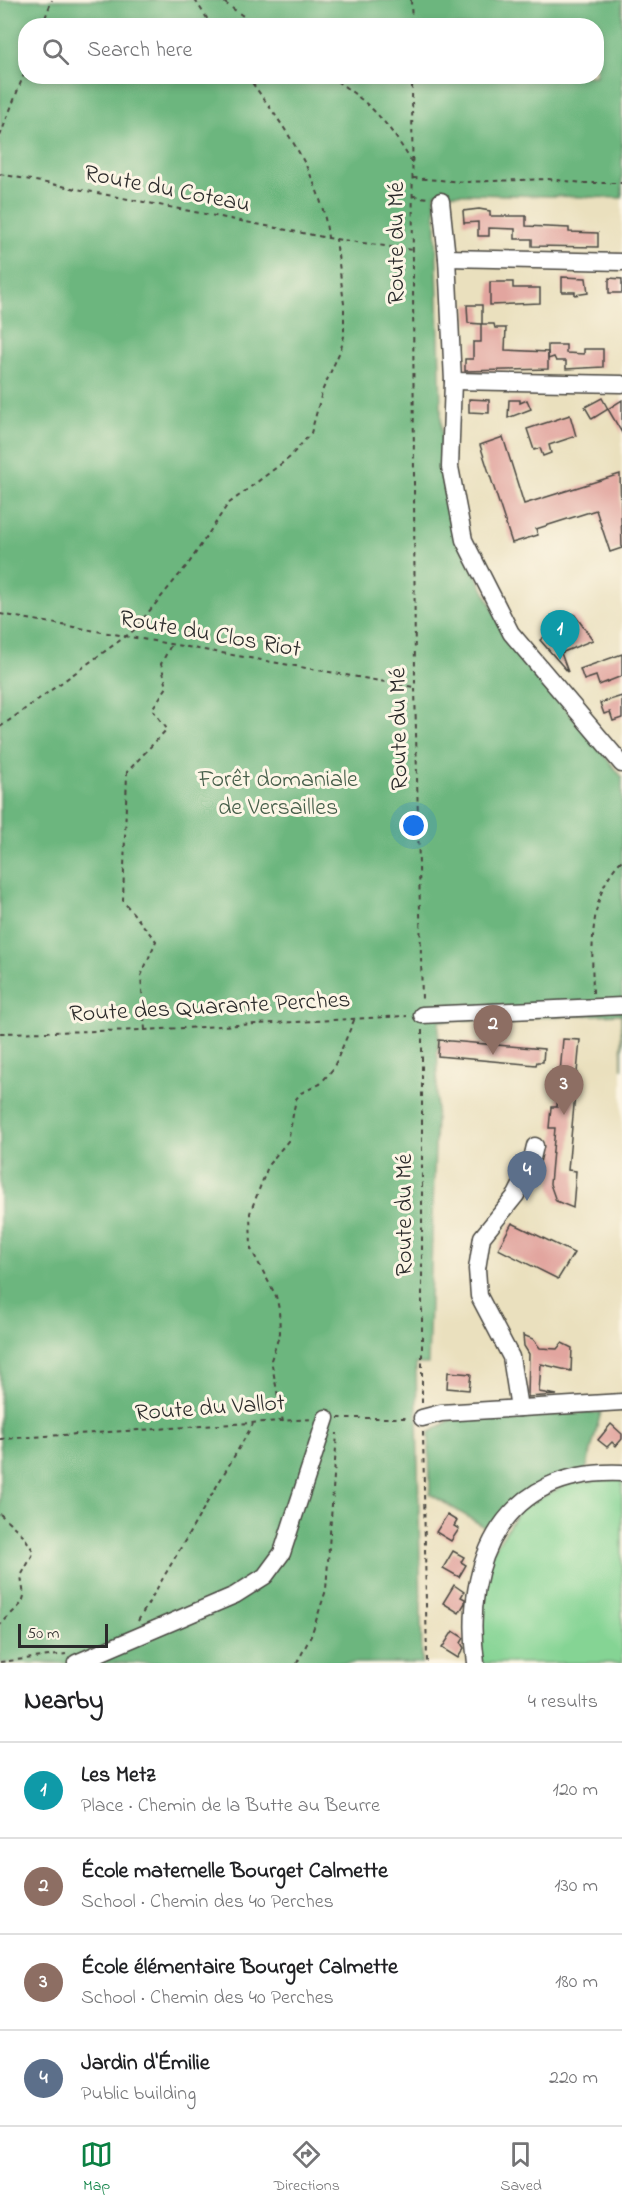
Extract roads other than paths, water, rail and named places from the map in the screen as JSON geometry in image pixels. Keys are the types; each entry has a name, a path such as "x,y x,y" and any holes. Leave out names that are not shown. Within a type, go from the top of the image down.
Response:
{"street":[{"path":"441,201 447,258 453,381 450,467 452,486 468,548 511,633 622,764"},
{"path":"447,258 622,262"},
{"path":"453,381 622,384"},
{"path":"422,1015 622,1006"},
{"path":"519,1408 517,1383 511,1357 479,1296 477,1269 482,1237 516,1195 530,1167 535,1146"},
{"path":"422,1418 441,1413 622,1402"},
{"path":"73,1658 235,1595 265,1576 282,1553 333,1418"},
{"path":"476,1663 473,1611 479,1569 493,1537 508,1515 519,1503 549,1486 584,1475 622,1473"}],"place":[{"name":"Les Metz","path":"560,660"},
{"name":"École maternelle Bourget Calmette","path":"493,1055"},
{"name":"École élémentaire Bourget Calmette","path":"564,1115"},
{"name":"Jardin d'Émilie","path":"527,1201"}],"park label":[{"name":"Forêt domaniale de Versailles","path":"278,794"}]}
